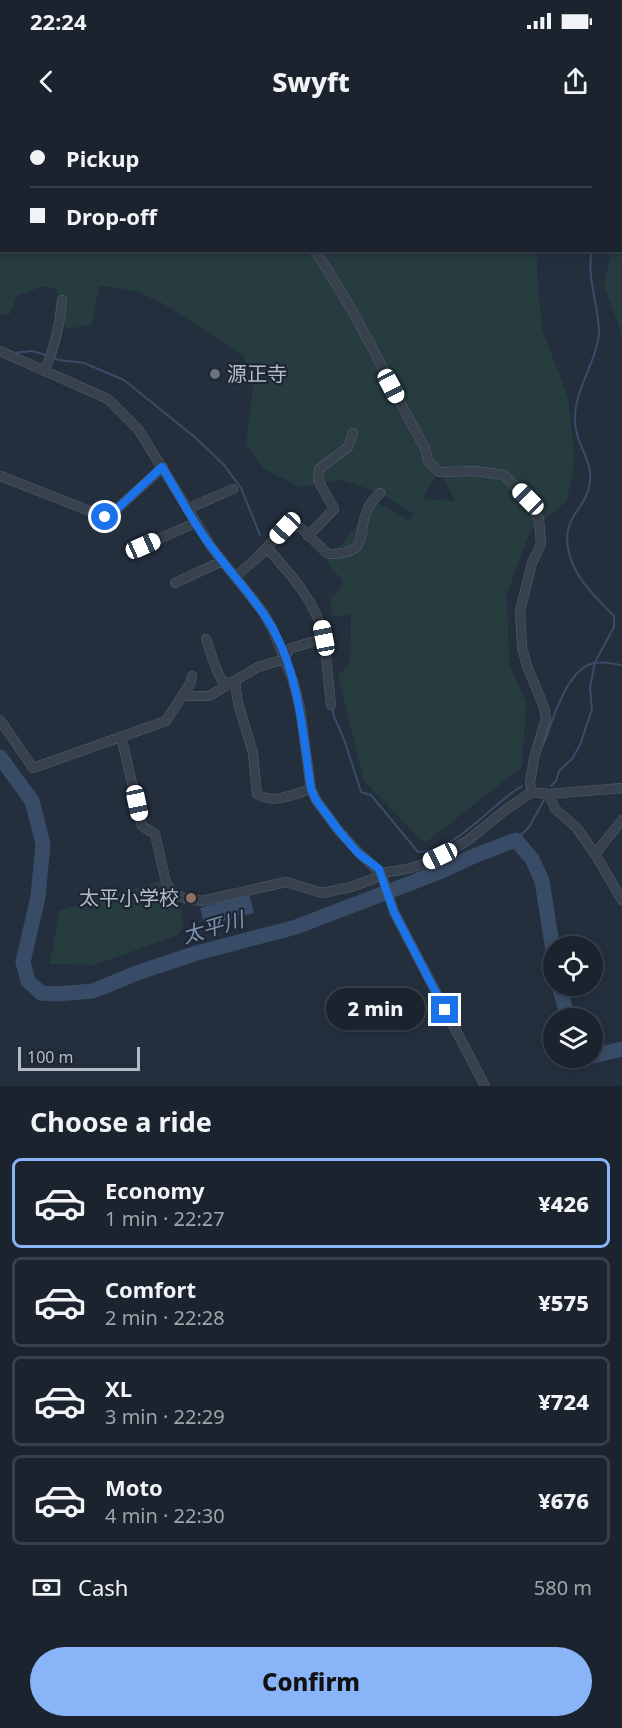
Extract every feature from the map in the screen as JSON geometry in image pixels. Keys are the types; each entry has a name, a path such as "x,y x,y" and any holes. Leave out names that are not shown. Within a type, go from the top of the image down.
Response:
{"street":[{"path":"315,252 327,269 425,448 428,462 439,472 476,471 504,475 528,499 539,519 541,544 532,562 520,611 522,647 527,666 542,700 546,719 534,758 530,783 532,792"},
{"path":"49,361 61,323 62,300"},
{"path":"0,351 14,357 49,361 108,399 138,429 195,523 263,612 273,630 293,681 300,708 311,789 316,800 358,853 375,865 382,875 393,908 485,1086"},
{"path":"308,536 334,509 318,480 319,469 348,447 353,433"},
{"path":"0,476 103,517 118,508 162,467"},
{"path":"187,509 232,489"},
{"path":"235,577 285,528 290,526 300,527 328,554 348,552 354,549 359,544 367,509 380,493"},
{"path":"143,546 195,523"},
{"path":"267,548 283,564 318,618 324,638 331,705"},
{"path":"176,583 222,561"},
{"path":"285,659 289,649 324,638"},
{"path":"206,639 214,659 214,668 220,678 224,683 235,682"},
{"path":"182,696 209,696 258,667 285,659"},
{"path":"0,720 33,768 166,721 191,682 192,676"},
{"path":"235,682 238,703 253,753 257,794 273,799 311,789"},
{"path":"121,736 142,826 155,834 166,882 173,893 202,901 286,882 322,893 351,887 382,875 416,867 440,856 467,841 532,792 549,794 622,788"},
{"path":"549,794 555,809 576,827 595,854 622,900"},
{"path":"595,854 622,820"}],"green space":[{"path":"0,252 538,252 537,270 542,329 568,397 574,451 573,474 566,502 530,531 507,593 509,664 526,702 522,767 425,843 364,781 338,674 350,665 351,615 333,616 330,597 339,592 343,581 327,563 356,526 372,500 409,520 413,513 380,493 342,480 300,487 264,469 246,444 253,387 243,355 162,303 133,290 99,286 92,325 66,329 56,289 44,286 18,295 9,315 0,314","holes":["439,472 456,501 422,499"]},
{"path":"611,252 622,252 622,334 604,285"},
{"path":"163,880 179,900 184,924 178,935 94,965 50,964 59,911"}],"water":[{"path":"249,894 254,913 209,925 208,919 203,920 200,908"}],"waterway":[{"path":"551,786 556,781 559,771 572,759 580,745 592,709 590,688 595,662 614,627 614,616 587,588 576,571 567,540 571,521 588,492 590,482 589,466 578,437 575,420 578,397 595,353 599,332 591,271 592,252"},
{"path":"13,353 32,351 49,356"},
{"path":"54,358 84,363 124,380 197,439 224,465 241,488 260,535"},
{"path":"543,745 562,697 576,675 584,667 594,663 622,665"},
{"path":"333,707 333,714 345,742 361,792 371,795 418,852 432,850 459,836 522,786"},
{"name":"太平川","path":"0,757 32,801 43,844 38,897 23,962 28,981 41,993 93,991 142,971 197,953 296,927 516,840 532,859 542,881 551,936"},
{"path":"516,840 529,827 544,800"},
{"name":"太平川","path":"562,996 565,1008"},
{"name":"太平川","path":"603,1053 622,1049"}],"place":[{"name":"源正寺","path":"215,374"},
{"name":"太平小学校","path":"191,898"}],"route":[{"path":"105,517 118,508 162,467 212,548 263,612 273,630 293,681 300,708 311,789 316,800 358,853 379,869 394,912 445,1010"}]}
